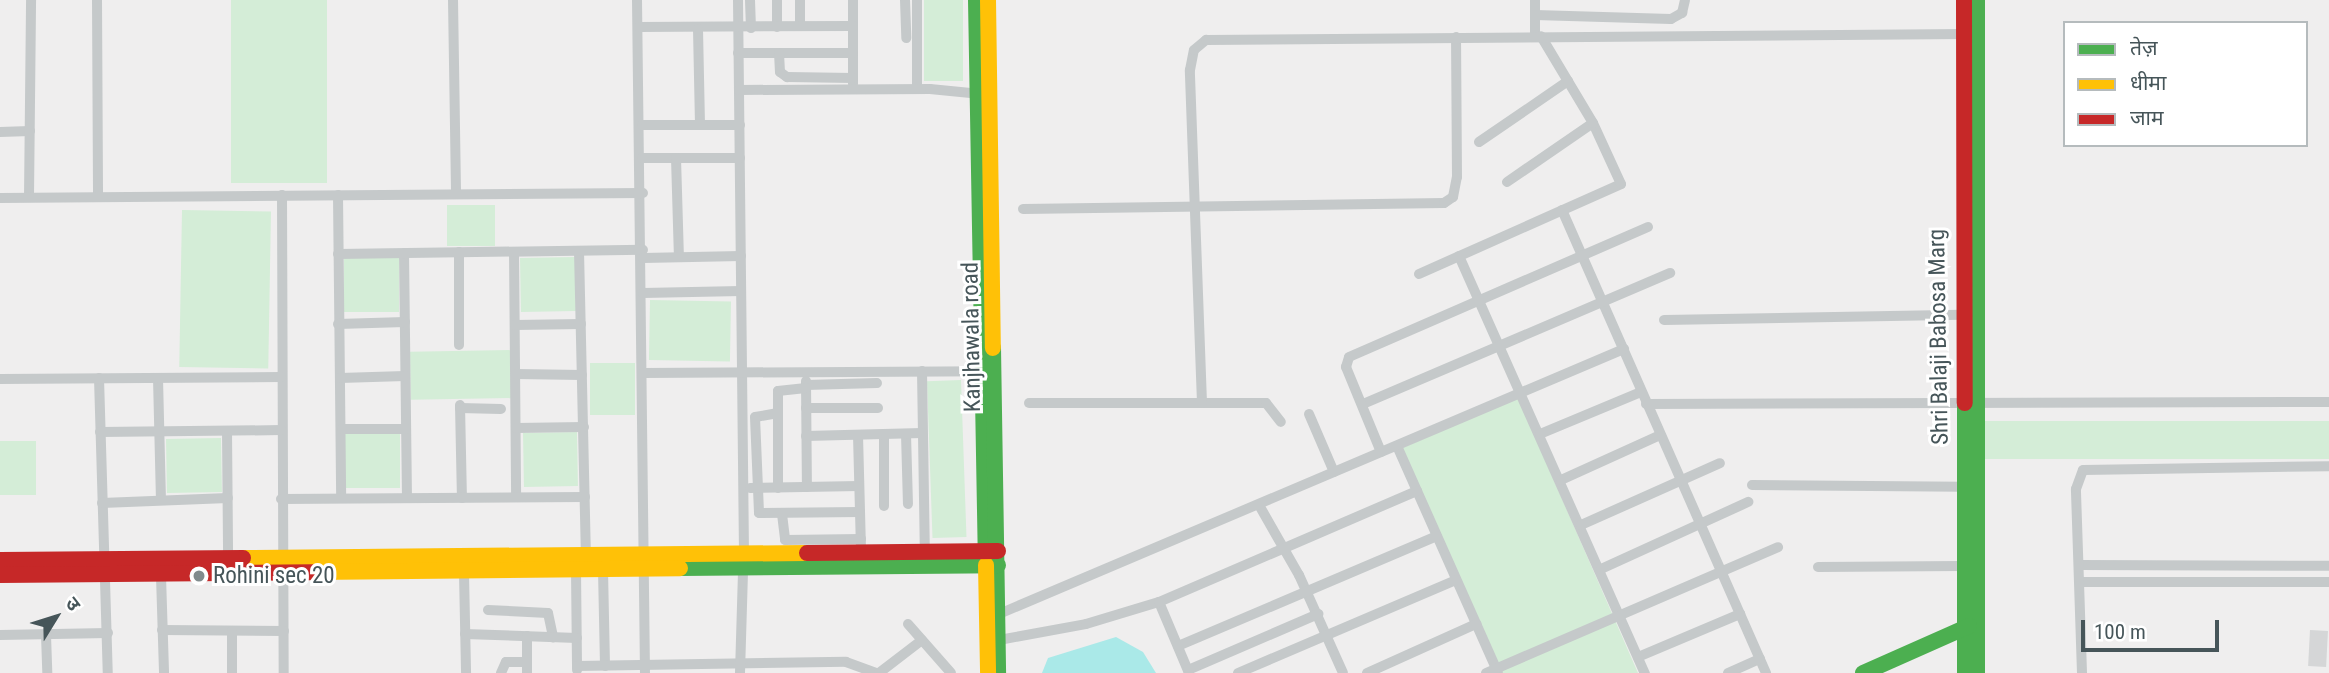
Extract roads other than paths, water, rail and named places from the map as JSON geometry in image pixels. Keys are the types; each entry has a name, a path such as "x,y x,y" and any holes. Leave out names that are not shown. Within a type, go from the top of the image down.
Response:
{"street":[{"path":"29,197 31,0"},
{"path":"97,0 98,197"},
{"path":"453,0 456,194"},
{"path":"637,0 643,193 645,670"},
{"path":"738,0 744,488 740,668"},
{"path":"750,0 751,28"},
{"path":"777,0 777,27"},
{"path":"800,0 800,26"},
{"path":"853,0 853,90"},
{"path":"905,0 906,38"},
{"path":"917,0 917,89"},
{"name":"Kanjhawala road","path":"976,0 984,94"},
{"name":"Kanjhawala road","path":"988,0 984,94 992,558 988,673"},
{"path":"1419,274 1621,184 1593,123 1538,36 1535,0"},
{"path":"1535,15 1671,19 1682,13 1685,0"},
{"name":"Shri Balaji Babosa Marg","path":"1964,0 1961,315 1969,402 1977,673"},
{"name":"Shri Balaji Babosa Marg","path":"1965,673 1962,629 1962,487 1969,402 1977,0"},
{"path":"639,27 698,29 853,26"},
{"path":"698,29 699,125"},
{"path":"1202,403 1191,70 1201,43 1229,37 1964,34"},
{"path":"1023,209 1425,206 1450,200 1457,177 1456,37"},
{"path":"738,53 853,53"},
{"path":"779,53 780,72 787,77 853,78"},
{"path":"1479,142 1568,82"},
{"path":"740,90 917,89 984,94"},
{"path":"1507,182 1593,123"},
{"path":"642,125 740,125"},
{"path":"0,132 30,131"},
{"path":"642,158 740,158"},
{"path":"676,159 679,257"},
{"path":"0,198 643,193"},
{"path":"282,195 281,575 284,673"},
{"path":"338,195 341,498"},
{"path":"1562,211 1766,673"},
{"path":"1381,452 1346,367 1349,357 1480,303 1648,227"},
{"path":"338,254 579,251 679,257 741,256"},
{"path":"579,251 586,554"},
{"path":"459,252 459,345"},
{"path":"514,252 516,496"},
{"path":"404,253 407,498"},
{"path":"1459,256 1601,569 1645,673"},
{"path":"1363,404 1670,274"},
{"path":"643,293 741,291"},
{"path":"1664,320 1961,315"},
{"path":"338,324 405,322"},
{"path":"515,325 581,324"},
{"path":"999,614 1624,349"},
{"path":"922,371 925,552"},
{"path":"643,373 989,371"},
{"path":"806,372 807,487"},
{"path":"516,374 582,375"},
{"path":"340,378 405,376"},
{"path":"0,379 281,377"},
{"path":"99,378 108,673"},
{"path":"158,378 161,500"},
{"path":"778,488 780,389 877,383"},
{"path":"1540,435 1641,391"},
{"path":"1646,404 2329,402"},
{"path":"1029,403 1269,404 1280,422"},
{"path":"462,498 460,407 501,409"},
{"path":"806,408 878,408"},
{"path":"778,413 756,415 756,488 759,513 860,512"},
{"path":"1309,414 1334,472"},
{"path":"516,428 584,427"},
{"path":"342,429 405,429"},
{"path":"100,432 281,430"},
{"path":"227,431 228,558"},
{"path":"806,436 922,433"},
{"path":"884,434 884,506"},
{"path":"906,434 908,505"},
{"path":"858,435 861,546"},
{"path":"1561,480 1660,435"},
{"path":"1397,446 1476,624 1493,672 1619,613 1778,547"},
{"path":"1581,525 1720,463"},
{"path":"2082,673 2076,479 2083,470 2329,466"},
{"path":"1752,485 1962,487"},
{"path":"744,488 859,486"},
{"path":"999,639 1086,624 1159,602 1417,491"},
{"path":"281,499 585,497"},
{"path":"102,502 228,498"},
{"path":"1601,569 1748,502"},
{"path":"1259,505 1307,591 1343,673"},
{"path":"782,514 785,540 992,558"},
{"path":"1178,646 1437,536"},
{"path":"0,575 464,575 576,570 643,571 861,546"},
{"path":"0,560 586,554 643,554 744,561 992,558"},
{"name":"Kanjhawala road","path":"992,558 999,614 998,673"},
{"path":"2203,564 2203,582"},
{"path":"2080,565 2329,566"},
{"path":"1818,567 1961,566"},
{"path":"2306,566 2307,581"},
{"path":"576,570 577,670 605,666 645,670 818,668 857,663 878,673 922,640"},
{"path":"603,570 605,666"},
{"path":"464,575 466,673"},
{"path":"161,576 164,673"},
{"path":"1238,673 1456,580"},
{"path":"2081,582 2329,582"},
{"path":"1159,602 1189,672 1318,614"},
{"path":"488,610 548,613 553,637"},
{"path":"1638,657 1740,614"},
{"path":"1863,673 1977,621"},
{"path":"908,624 951,673"},
{"path":"1367,673 1476,624"},
{"path":"162,630 284,631"},
{"path":"232,631 232,673"},
{"path":"0,635 108,633"},
{"path":"466,634 577,638"},
{"path":"46,635 47,673"},
{"path":"501,673 506,662 527,668 527,636"},
{"path":"1728,673 1760,659"}],"water":[{"path":"1116,637 1143,652 1156,673 1042,673 1048,658"}],"place":[{"name":"Rohini sec 20","path":"199,576"}]}
